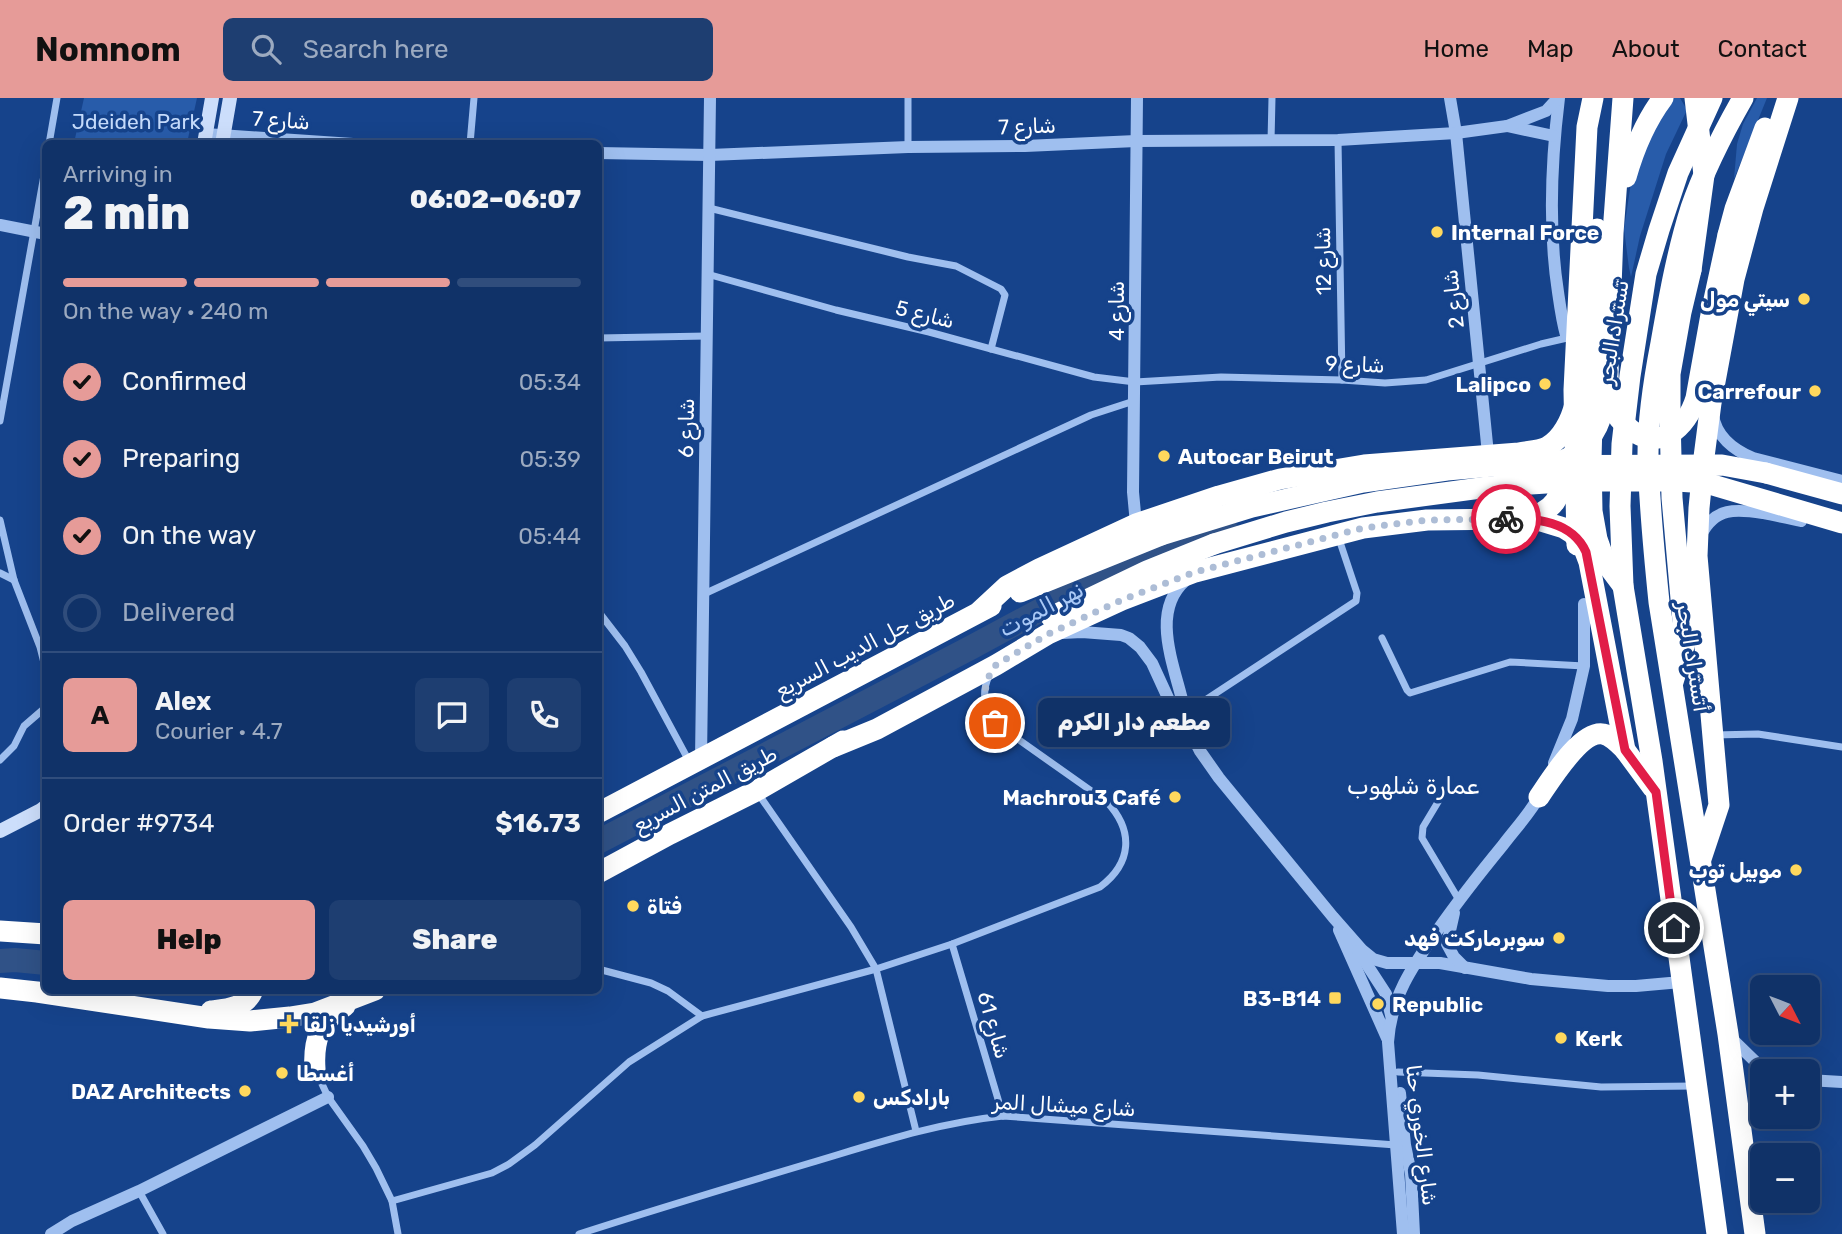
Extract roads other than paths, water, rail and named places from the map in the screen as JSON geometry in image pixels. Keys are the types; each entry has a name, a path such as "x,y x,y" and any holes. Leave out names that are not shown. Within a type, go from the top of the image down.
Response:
{"highway":[{"path":"980,611 1007,586 1039,569 1136,524 1219,496 1280,479 1364,465 1519,453 1548,446 1566,426 1574,397 1566,337 1564,133 1585,98"},
{"path":"1593,98 1587,127 1574,397 1576,536 1584,604 1595,640 1618,743 1656,792"},
{"path":"1605,98 1598,180 1591,496 1594,524 1605,562 1623,586 1656,792 1717,1234"},
{"path":"1545,466 1568,460 1586,444 1600,421 1605,401 1623,98"},
{"path":"1613,233 1633,154 1649,118 1663,98"},
{"path":"1686,98 1699,127"},
{"path":"1672,687 1685,643 1672,498 1670,373 1691,270 1703,192 1704,175 1696,98"},
{"name":"تستراد البحر","path":"1623,586 1620,506 1622,444 1640,303 1667,203 1712,98"},
{"name":"أتستراد البحر","path":"1743,98 1701,181 1691,209 1673,277 1655,377 1648,453 1659,602 1728,1034 1755,1234"},
{"path":"1608,378 1612,406 1619,418 1630,429 1644,437 1664,437 1687,419 1696,398 1712,309 1735,209 1777,98"},
{"path":"1700,861 1719,805 1697,556 1700,497 1711,403 1734,279 1788,98"},
{"path":"1443,459 1534,459 1550,467 1558,482 1556,499 1544,512 1518,519"},
{"name":"طريق جل الديب السريع","path":"602,811 980,611 1161,536 1252,507 1363,482 1492,466 1722,465 1766,473 1842,494"},
{"path":"833,747 1061,611 1147,571 1214,544 1286,522 1339,510 1377,502 1488,487 1576,481 1677,481 1706,483 1842,523"},
{"path":"833,747 877,729 1048,634 1122,600 1195,572 1363,528 1427,520 1518,519 1564,528 1576,536 1583,546 1589,562 1618,743"},
{"path":"1539,797 1586,739 1598,734 1618,743"},
{"name":"طريق المتن السريع","path":"602,871 756,791 833,747"},
{"path":"0,931 42,934"},
{"path":"0,988 42,994"},
{"path":"43,994 209,1018 285,1025 300,1033 305,1040 316,1069"},
{"path":"194,1015 231,1008 249,999 251,994"},
{"path":"250,1021 316,1013 365,994"},
{"path":"316,1069 315,1045 322,1028 335,1012 366,994"}],"main road":[{"path":"205,139 212,98"},
{"path":"222,139 230,98"},
{"path":"0,831 42,809"}],"street":[{"path":"50,140 57,98"},
{"path":"470,140 474,98"},
{"name":"شارع 6","path":"695,761 704,594 710,98"},
{"path":"908,98 908,147"},
{"name":"شارع 4","path":"1136,524 1133,492 1137,98"},
{"path":"1271,141 1272,98"},
{"name":"شارع 2","path":"1450,98 1456,133 1488,454"},
{"path":"1507,126 1546,111 1559,98"},
{"path":"1507,126 1564,133 1559,98"},
{"name":"شارع 7","path":"602,153 710,155 1136,141 1338,140 1456,133 1507,126"},
{"name":"شارع 7","path":"205,139 248,140"},
{"name":"شارع 12","path":"1338,140 1342,380"},
{"path":"709,208 908,257 956,266 990,283 1003,290 1005,295 990,349"},
{"path":"0,421 3,387 40,233 42,210"},
{"path":"0,225 40,233"},
{"name":"شارع 5","path":"707,274 1094,377 1135,382"},
{"path":"602,338 707,336"},
{"name":"شارع 9","path":"1135,382 1221,377 1385,383 1419,381 1566,337"},
{"path":"704,594 1091,415 1134,401"},
{"path":"1711,403 1716,428 1725,440 1740,452 1842,481"},
{"path":"1697,556 1706,526 1716,516 1727,511 1746,510 1842,531"},
{"path":"0,520 14,580 42,655"},
{"path":"1187,725 1207,699 1356,601 1357,593 1338,535"},
{"path":"1187,725 1167,635 1167,617 1173,593 1195,572"},
{"path":"0,573 14,580"},
{"name":"شارع الخوري حنا","path":"1403,1234 1388,1042 1392,1016 1401,989 1415,962 1539,797 1570,727 1584,666 1584,604"},
{"path":"602,616 625,646 695,761"},
{"path":"1048,634 1082,632 1121,635 1140,647 1149,657 1169,703 1187,725 1200,751 1220,778 1333,917 1373,959 1387,963 1440,963 1531,979 1608,986 1681,982"},
{"path":"1382,638 1410,693 1510,662 1584,666"},
{"path":"392,1201 492,1173 509,1164 629,1062 702,1016 876,970 1100,887 1112,878 1120,867 1126,839 1116,812 1107,802 1003,730 989,715 984,694 990,673 996,665"},
{"path":"0,760 14,746 24,726 42,710"},
{"path":"1713,735 1758,734 1842,747"},
{"path":"756,791 851,927 876,970 916,1131"},
{"path":"1444,792 1423,827 1422,838 1458,902 1447,944 1454,957 1465,968"},
{"path":"1333,917 1382,985 1392,1016"},
{"path":"1333,917 1388,1042"},
{"name":"شارع 61","path":"952,944 1003,1115"},
{"path":"602,970 651,983 668,991 702,1016"},
{"path":"1728,1034 1753,1059"},
{"name":"شارع الخوري حنا","path":"1388,1042 1398,1072 1405,1145 1411,1174 1414,1234"},
{"path":"316,1069 328,1097 363,1146 392,1201 398,1234"},
{"path":"1398,1072 1478,1075 1601,1087 1696,1086"},
{"path":"1820,1081 1842,1082"},
{"path":"51,1234 72,1221 139,1191 328,1097"},
{"name":"شارع ميشال المر","path":"579,1234 916,1131 1003,1115 1395,1145"},
{"path":"139,1191 163,1234"}],"waterway":[{"name":"نهر الموت","path":"602,840 1139,557 1227,531"},
{"name":"نهر الموت","path":"0,961 42,963"}],"place":[{"name":"Internal Force","path":"1437,232"},
{"name":"سيتي مول","path":"1804,299"},
{"name":"Lalipco","path":"1545,384"},
{"name":"Carrefour","path":"1815,391"},
{"name":"Autocar Beirut","path":"1164,456"},
{"name":"مطعم دار الكرم","path":"995,723"},
{"name":"Machrou3 Café","path":"1175,797"},
{"name":"موبيل توب","path":"1796,870"},
{"name":"فتاة","path":"633,906"},
{"name":"سوبرماركت فهد","path":"1559,938"},
{"name":"B3-B14","path":"1335,998"},
{"name":"Republic","path":"1378,1004"},
{"name":"أورشيديا زلقا","path":"289,1024"},
{"name":"Kerk","path":"1561,1038"},
{"name":"أغسطا","path":"282,1073"},
{"name":"DAZ Architects","path":"245,1091"},
{"name":"بارادكس","path":"859,1097"}],"district":[{"name":"عمارة شلهوب","path":"1413,786"}],"park label":[{"name":"Jdeideh Park","path":"136,121"}]}
